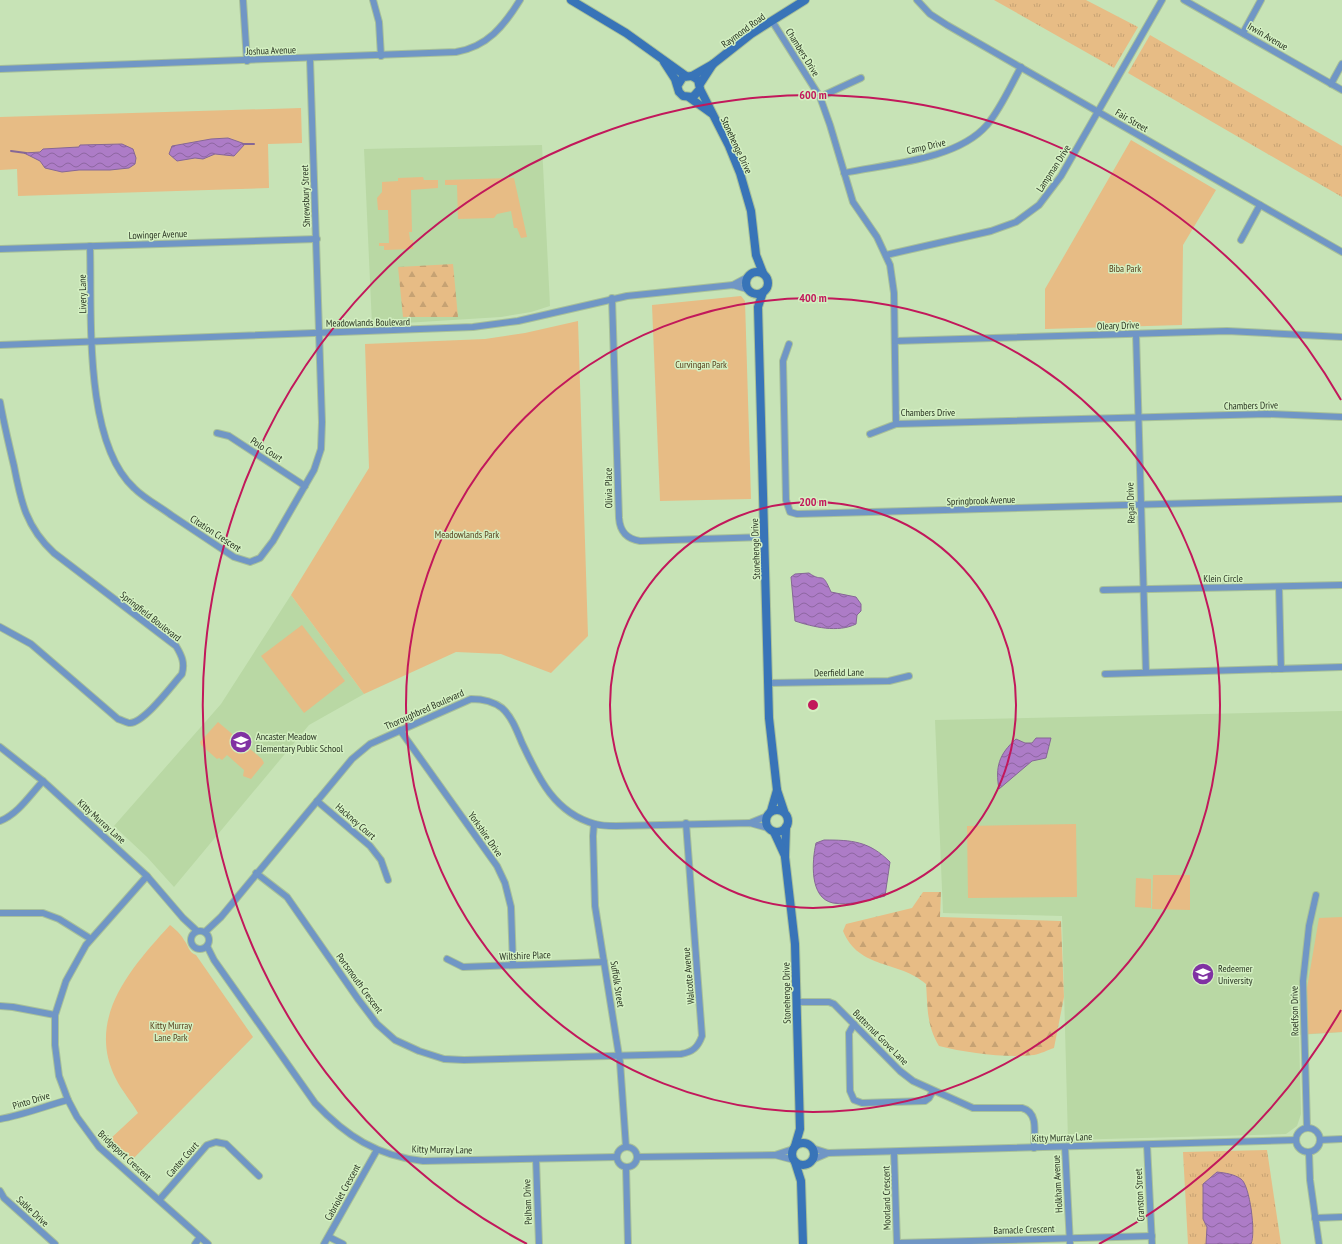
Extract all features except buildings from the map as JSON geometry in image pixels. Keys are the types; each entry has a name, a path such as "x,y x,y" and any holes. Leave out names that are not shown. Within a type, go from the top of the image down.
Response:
{"street":[{"path":"243,0 246,61"},
{"path":"373,0 379,22 381,56"},
{"name":"Joshua Avenue","path":"0,69 449,53 470,49 495,34 508,20 520,0"},
{"path":"571,0 626,33 662,60 698,80 700,87 696,95 690,98 680,94 678,85 662,60"},
{"name":"Raymond Road","path":"689,76 714,64 751,34 805,0"},
{"name":"Fair Street","path":"916,0 930,14 940,20 1342,252"},
{"name":"Lampman Drive","path":"886,255 991,231 1023,217 1039,205 1054,188 1162,0"},
{"name":"Irwin Avenue","path":"1184,0 1342,90"},
{"path":"1243,33 1260,0"},
{"name":"Chambers Drive","path":"772,21 820,97 853,202 877,237 886,255 893,285 896,424 1268,414 1342,417"},
{"name":"Shrewsbury Street","path":"310,59 320,333"},
{"name":"Raymond Road","path":"700,87 714,64"},
{"path":"1330,84 1342,64"},
{"name":"Camp Drive","path":"844,173 940,154 965,144 979,133 991,119 1021,67"},
{"path":"678,85 681,79 689,76"},
{"path":"820,97 861,78"},
{"name":"Stonehenge Drive","path":"700,87 711,114 733,154 745,186 752,218 756,255 763,273"},
{"name":"Stonehenge Drive","path":"690,98 711,114"},
{"path":"1241,240 1260,205"},
{"name":"Lowinger Avenue","path":"0,249 317,239"},
{"name":"Livery Lane","path":"90,246 93,340"},
{"name":"Stonehenge Drive","path":"749,276 756,255"},
{"path":"757,272 763,273 768,283 763,292 750,291 749,276 757,272"},
{"name":"Meadowlands Boulevard","path":"0,345 93,340 416,330 493,325 518,321 612,298 733,285 749,276"},
{"name":"Meadowlands Boulevard","path":"733,285 750,291"},
{"name":"Stonehenge Drive","path":"750,291 758,307"},
{"name":"Stonehenge Drive","path":"763,292 758,307 768,684 770,732 777,790 784,811"},
{"name":"Olivia Place","path":"612,298 619,518 622,530 628,537 640,541 764,537"},
{"name":"Oleary Drive","path":"895,341 1247,331 1342,337"},
{"name":"Citation Crescent","path":"93,340 96,396 104,436 113,460 124,478 144,497 234,557 250,562 260,558 273,541 314,470 321,449 322,422 320,333"},
{"name":"Regan Drive","path":"1136,334 1137,418 1146,672"},
{"name":"Springbrook Avenue","path":"789,344 784,361 786,500 790,512 806,514 1140,506 1342,499"},
{"name":"Springfield Boulevard","path":"0,402 3,433 20,498 30,522 41,541 54,554 176,646 182,656 184,666 182,674 147,713 129,723 118,719 30,644 0,627"},
{"path":"870,434 896,424"},
{"name":"Polo Court","path":"217,433 229,436 305,486"},
{"name":"Klein Circle","path":"1103,590 1342,585"},
{"path":"1279,587 1281,669"},
{"path":"1106,674 1342,668"},
{"name":"Deerfield Lane","path":"768,684 889,681 909,676"},
{"name":"Thoroughbred Boulevard","path":"204,947 207,934 220,917 352,758 370,744 471,699 494,703 509,716 540,782 556,801 576,816 594,824 616,826 686,823 750,823 771,830"},
{"name":"Yorkshire Drive","path":"400,730 497,866 505,883 511,907 513,965"},
{"name":"Kitty Murray Lane","path":"0,747 43,781 147,876 195,933 193,945 195,948 204,947 315,1103 333,1122 354,1138 377,1150 409,1159 423,1161 617,1157"},
{"path":"0,821 8,818 20,807 43,781"},
{"name":"Stonehenge Drive","path":"769,813 777,790"},
{"name":"Hackney Court","path":"317,801 370,846 382,860 388,880"},
{"path":"777,809 784,811 788,817 786,827 781,832 771,830 766,822 769,813 777,809"},
{"name":"Thoroughbred Boulevard","path":"750,823 769,813"},
{"name":"Walcotte Avenue","path":"620,1055 688,1053 699,1047 702,1036 686,823"},
{"name":"Suffolk Street","path":"594,824 595,906 620,1055 626,1147"},
{"name":"Stonehenge Drive","path":"786,827 786,857 795,944 800,1129 794,1148"},
{"name":"Stonehenge Drive","path":"771,830 786,857"},
{"name":"Portsmouth Crescent","path":"256,873 287,897 377,1024 401,1043 419,1052 444,1059 620,1055"},
{"name":"Bridgeport Crescent","path":"147,876 91,939 75,962 66,982 55,1015 55,1045 59,1076 68,1100 77,1117 99,1147 160,1199 208,1244"},
{"name":"Roelfson Drive","path":"1307,1128 1303,981 1309,926 1316,895"},
{"path":"0,913 43,913 59,920 91,939"},
{"path":"195,933 207,934"},
{"name":"Wiltshire Place","path":"447,959 463,967 604,962"},
{"name":"Butternut Grove Lane","path":"796,1002 829,1002 837,1006 900,1071 933,1091 973,1108 1028,1109 1034,1118 1034,1148"},
{"path":"0,1006 55,1015"},
{"path":"854,1024 849,1033 850,1091 854,1100 862,1103 925,1101 929,1098 933,1091"},
{"name":"Pinto Drive","path":"0,1119 18,1116 42,1107 68,1100"},
{"path":"1307,1128 1318,1133 1320,1140 1318,1147 1309,1153 1298,1148 1296,1140 1300,1131 1307,1128"},
{"name":"Stonehenge Drive","path":"800,1129 810,1146"},
{"path":"1320,1140 1342,1139"},
{"name":"Kitty Murray Lane","path":"810,1146 828,1153 1296,1140"},
{"name":"Canter Court","path":"160,1199 207,1145 216,1142 226,1144 259,1176"},
{"path":"775,1155 794,1148 800,1143 810,1146 814,1154 801,1181"},
{"name":"Cranston Street","path":"1147,1145 1152,1244"},
{"path":"626,1147 632,1149 636,1157 634,1163 626,1166 621,1165 617,1157 620,1149 626,1147"},
{"name":"Holkham Avenue","path":"1065,1147 1070,1241"},
{"path":"794,1148 795,1161 801,1181 803,1244"},
{"name":"Cabriolet Crescent","path":"324,1244 377,1150"},
{"name":"Moorland Crescent","path":"894,1152 897,1243"},
{"name":"Kitty Murray Lane","path":"810,1161 828,1153"},
{"path":"1309,1153 1310,1180 1319,1244"},
{"path":"636,1157 775,1155 804,1164 810,1161"},
{"name":"Pelham Drive","path":"536,1159 538,1244"},
{"path":"626,1166 628,1244"},
{"name":"Sable Drive","path":"0,1191 4,1198 55,1244"},
{"path":"1315,1218 1342,1217"},
{"name":"Barnacle Crescent","path":"897,1243 1070,1241 1152,1236"},
{"path":"195,1244 200,1237"},
{"path":"329,1237 343,1244"}],"shaded area":[{"path":"542,145 550,306 531,312 501,317 372,325 364,149"},
{"name":"Ancaster Meadow Elementary Public School","path":"291,595 364,694 309,725 174,887 147,857 114,826 221,704"},
{"name":"Redeemer University","path":"1342,711 1342,1032 1299,1035 1301,1114 1297,1126 1286,1134 1068,1140 1062,916 943,913 935,720"}],"green space":[{"path":"994,0 1086,0 1138,27 1114,68"},
{"path":"1150,35 1342,146 1342,197 1128,73"},
{"path":"301,108 302,143 268,144 269,188 18,196 17,169 0,170 0,117"},
{"name":"Biba Park","path":"1131,140 1216,190 1183,245 1182,325 1045,329 1045,289"},
{"path":"423,177 424,180 438,180 438,188 411,190 412,232 409,232 410,240 413,240 413,249 384,250 384,246 379,246 379,243 389,243 388,210 378,210 377,198 382,192 382,182 398,181 398,178"},
{"path":"514,178 527,237 521,238 517,228 514,228 511,211 497,214 494,218 458,219 457,185 445,185 445,180"},
{"path":"453,264 458,317 403,317 398,267"},
{"name":"Curvingan Park","path":"741,296 745,301 751,499 660,501 652,305"},
{"name":"Meadowlands Park","path":"578,321 588,636 551,673 501,654 456,652 364,694 291,595 369,468 365,344 485,339 525,333"},
{"path":"302,625 345,681 304,713 261,656"},
{"path":"218,722 262,759 264,763 251,779 243,776 244,770 227,755 222,760 219,758 217,759 201,745 200,742"},
{"path":"1076,824 1077,897 968,898 967,826"},
{"path":"1153,875 1190,875 1190,910 1152,909"},
{"path":"1136,878 1151,879 1151,908 1135,907"},
{"path":"923,892 941,892 940,917 1061,921 1064,997 1054,1048 1034,1055 1011,1056 974,1053 939,1046 930,1023 926,984 915,976 904,971 869,959 850,943 843,931 846,924 912,908"},
{"path":"1342,917 1342,1032 1308,1034 1307,988 1319,918"},
{"name":"Kitty Murray Lane Park","path":"170,925 186,942 190,951 196,955 253,1037 130,1162 108,1141 138,1113 116,1079 108,1057 106,1035 109,1015 117,995 128,976 155,941"},
{"path":"1267,1150 1281,1244 1188,1244 1183,1152"}],"water":[{"path":"228,138 245,144 234,156 215,154 203,159 195,158 177,161 169,154 172,146 211,139"},
{"path":"122,144 133,149 136,158 135,164 129,168 62,172 45,168 40,161 24,153 40,152 43,149 79,147 80,145"},
{"path":"809,573 824,579 831,592 856,597 861,604 861,611 857,615 856,624 849,627 834,629 817,627 795,621 791,577 795,574"},
{"path":"1036,738 1051,738 1046,758 1032,761 999,789 998,767 1006,750 1016,739 1025,743 1032,743"},
{"path":"824,840 843,840 860,843 875,850 890,862 885,896 846,904 833,903 825,900 816,887 813,869 816,843"},
{"path":"1217,1172 1235,1176 1241,1179 1244,1183 1251,1210 1253,1230 1251,1244 1206,1244 1207,1227 1203,1219 1203,1184"}],"waterway":[{"path":"243,144 254,144"},
{"path":"11,151 26,153"}],"place":[{"name":"Ancaster Meadow Elementary Public School","path":"241,742"},
{"name":"Redeemer University","path":"1203,974"}]}
